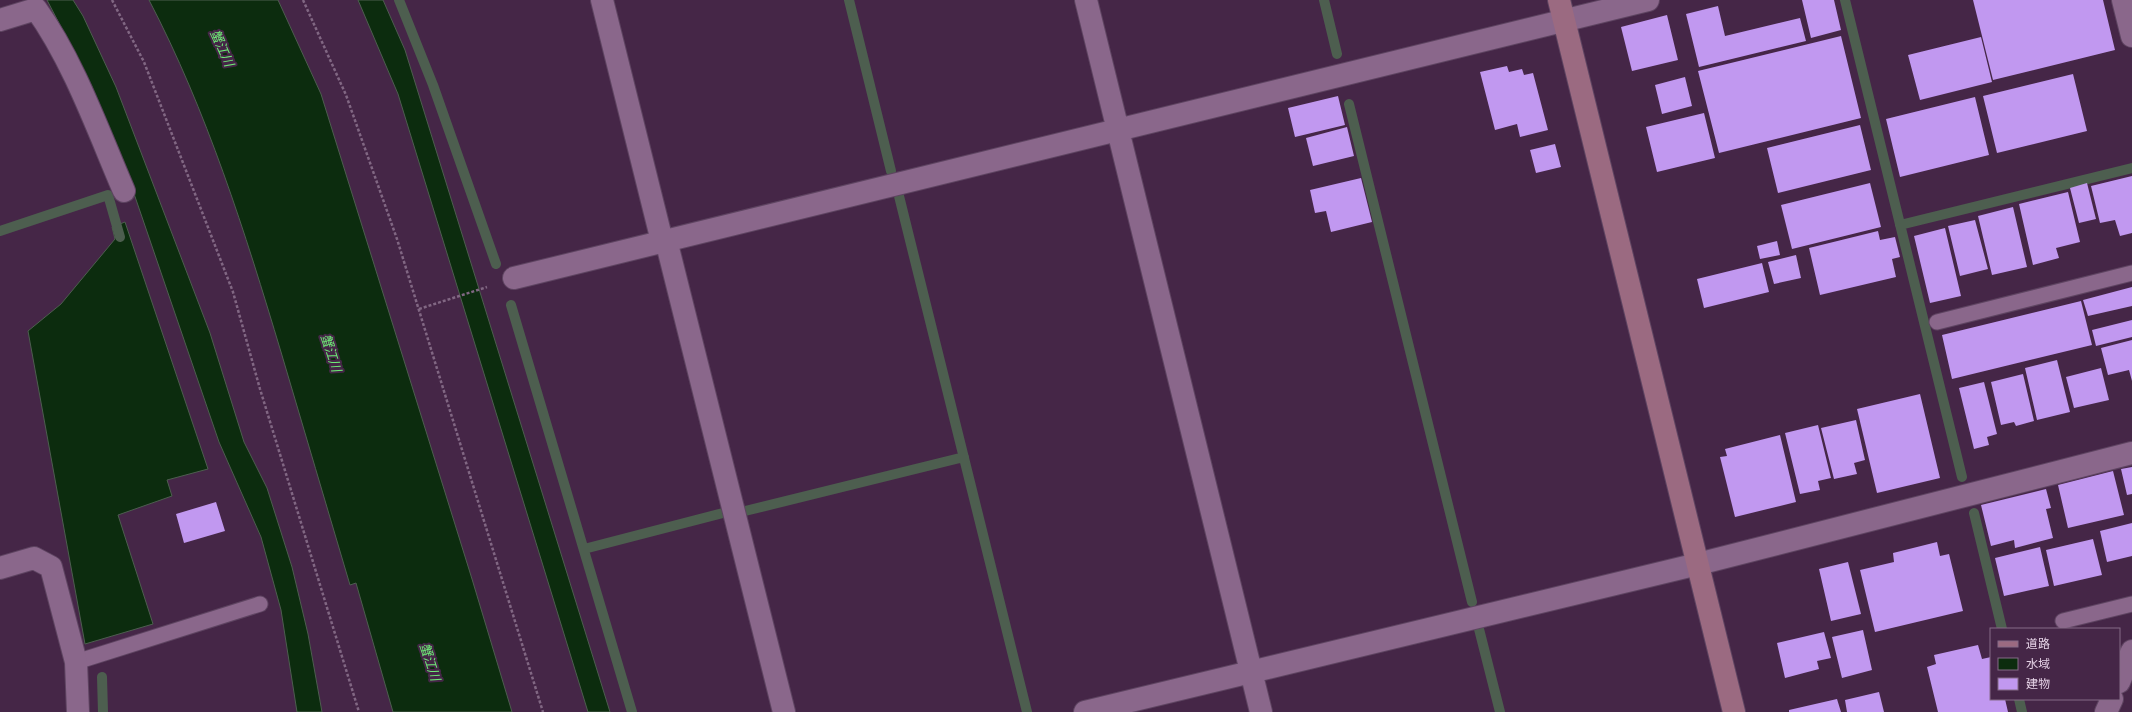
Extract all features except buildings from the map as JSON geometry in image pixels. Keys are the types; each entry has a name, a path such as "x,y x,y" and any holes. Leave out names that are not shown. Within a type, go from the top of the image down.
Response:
{"street":[{"path":"602,0 784,712"},
{"path":"1086,0 1262,712"},
{"path":"1559,0 1734,712"},
{"path":"514,278 1648,0"},
{"path":"2123,0 2132,36"},
{"path":"0,20 36,9 50,29 87,104 124,191"},
{"path":"1085,712 1698,564 2132,453"},
{"path":"0,568 34,558 51,567 76,662 78,712"},
{"path":"2120,680 2132,651"},
{"path":"2106,712 2112,700"}],"lane":[{"path":"1937,322 2132,273"},
{"path":"76,662 260,604"},
{"path":"2063,621 2132,604"}],"path":[{"path":"112,0 144,62 233,292 260,389 358,712"},
{"path":"303,0 346,95 398,239 543,712"},
{"path":"419,309 492,285"}],"water":[{"path":"47,0 73,0 83,16 116,87 210,333 244,442 267,488 292,567 308,634 322,712 297,712 281,610 261,537 219,442 130,182 92,87"},
{"name":"蟹江川","path":"149,0 278,0 321,94 512,712 393,712 356,583 350,585 281,352 239,217 207,129 189,85"},
{"path":"358,0 383,0 405,50 610,712 588,712 398,94"},
{"path":"125,222 208,469 167,480 172,496 118,515 153,624 85,644 28,331 61,304 115,239 112,227"}],"waterway":[{"path":"399,0 433,85 496,264"},
{"path":"849,0 891,171"},
{"path":"1324,0 1337,54"},
{"path":"1845,0 1962,477"},
{"path":"1349,104 1472,602"},
{"path":"1900,225 2132,168"},
{"path":"0,231 108,195 120,237"},
{"path":"899,196 1027,712"},
{"path":"511,305 632,712"},
{"path":"745,511 964,457"},
{"path":"584,549 727,512"},
{"path":"1974,513 2002,628"},
{"path":"1479,629 1500,712"},
{"path":"102,677 103,712"},
{"path":"2019,700 2022,712"}]}
